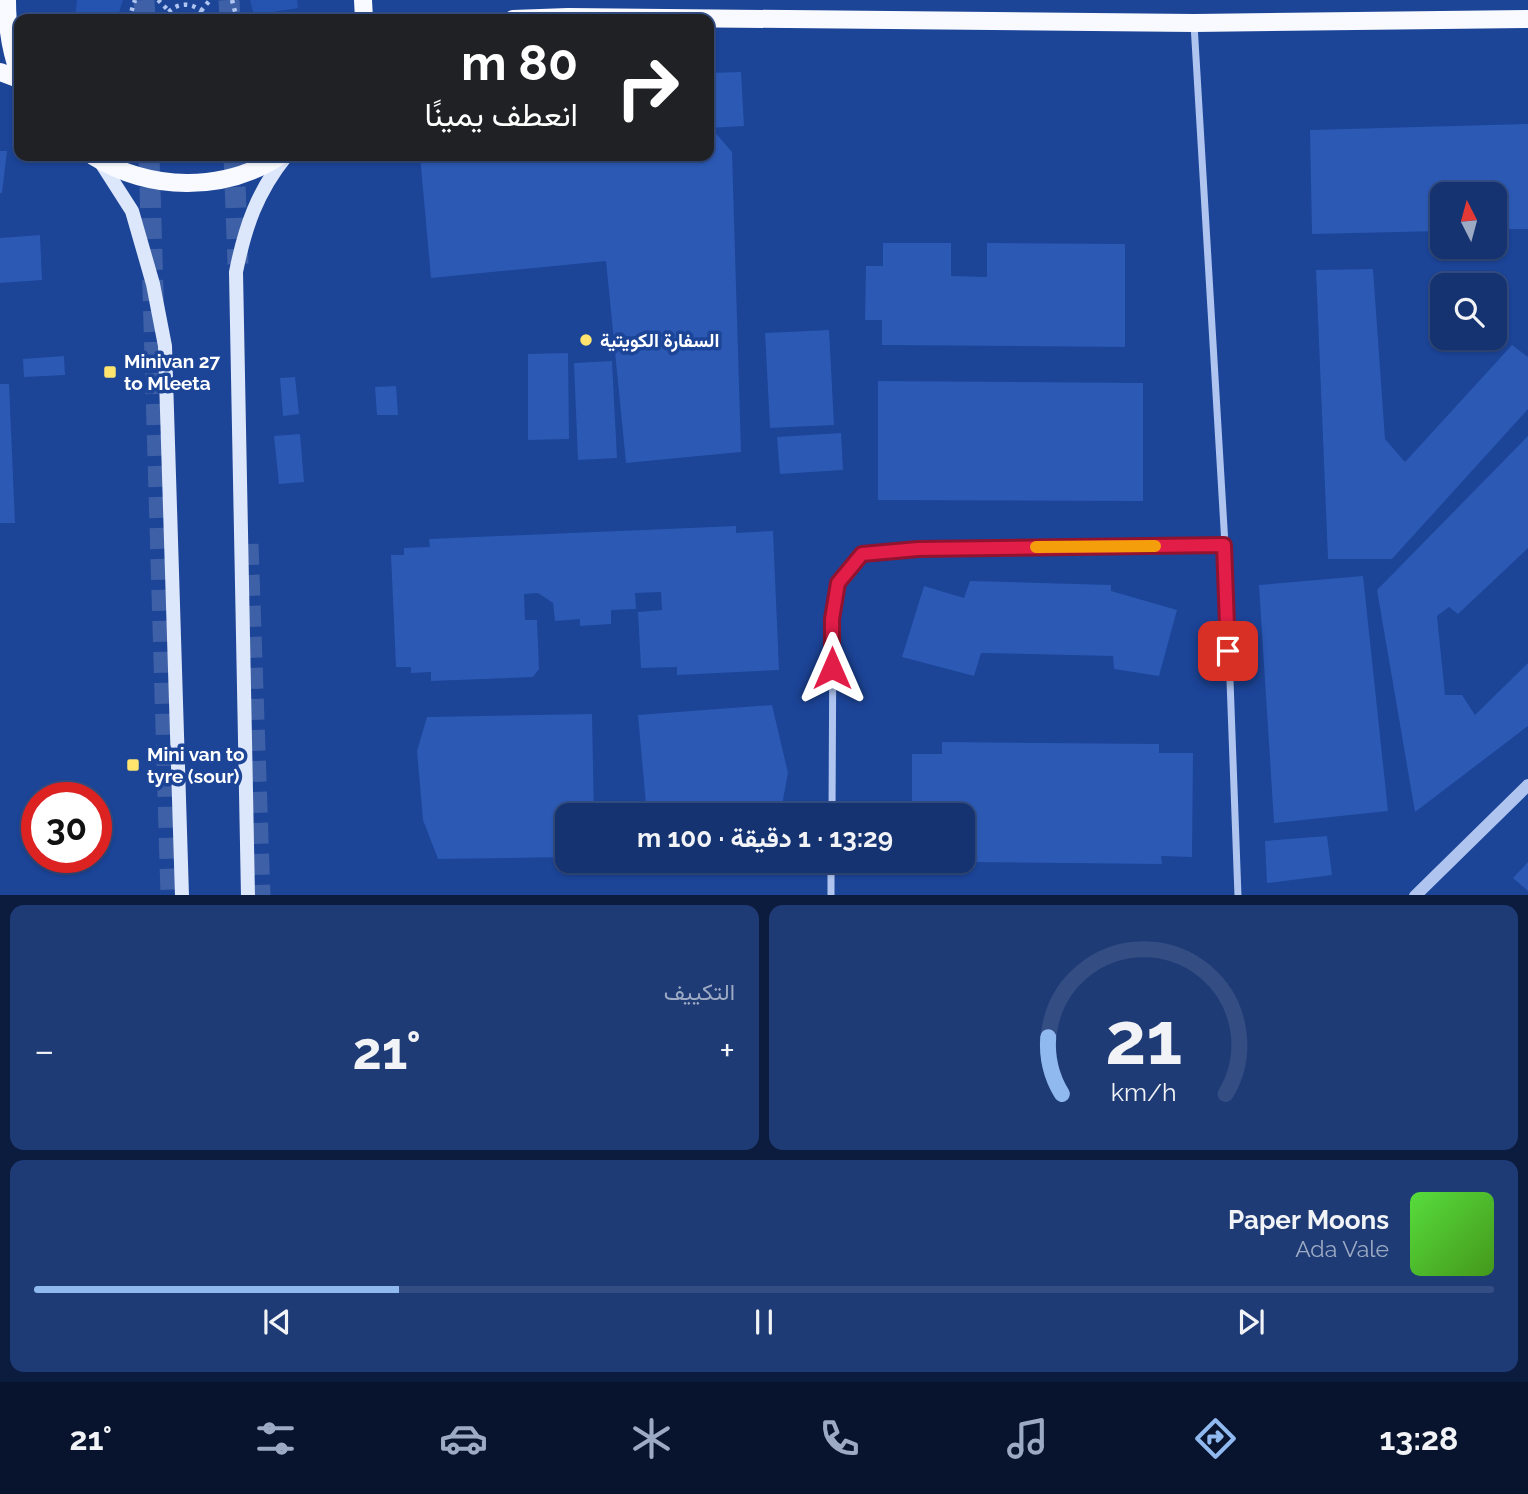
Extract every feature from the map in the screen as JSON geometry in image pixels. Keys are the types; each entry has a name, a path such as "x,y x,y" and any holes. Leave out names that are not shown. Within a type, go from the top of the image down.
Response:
{"main road":[{"path":"7,0 8,27 14,59"},
{"path":"714,18 1194,23 1528,19"},
{"path":"99,161 132,211 153,284 165,346 182,895"},
{"path":"103,161 131,175 165,183 199,183 233,178 272,161"},
{"path":"248,895 236,272 253,210 269,176 282,161"}],"street":[{"path":"1194,23 1224,545 1239,893"},
{"path":"832,803 832,619 838,583 862,554 918,549 1224,545"},
{"path":"1415,895 1528,785"},
{"path":"831,873 831,895"}],"path":[{"path":"158,0 169,11"},
{"path":"201,11 210,0"},
{"path":"167,14 184,2 203,14"}],"shaded area":[{"path":"77,0 123,0 119,14 76,14"},
{"path":"250,0 297,0 298,8 254,14"}],"building":[{"path":"741,72 744,126 714,128 714,73"},
{"path":"1528,124 1528,229 1507,229 1507,182 1430,182 1430,231 1312,234 1310,130"},
{"path":"714,131 732,152 741,452 626,463 606,261 431,278 420,161 714,161"},
{"path":"0,151 7,151 2,193 0,193"},
{"path":"40,235 42,280 0,283 0,238"},
{"path":"883,243 951,243 951,276 987,277 987,243 1125,244 1125,347 882,345 882,320 865,320 866,266 883,266"},
{"path":"1373,269 1385,439 1405,462 1512,345 1528,357 1528,409 1392,559 1328,559 1316,270"},
{"path":"829,330 834,425 770,428 765,333"},
{"path":"568,353 569,439 528,440 528,354"},
{"path":"64,356 65,375 24,377 23,359"},
{"path":"612,361 617,458 578,460 574,363"},
{"path":"295,377 299,414 283,416 280,378"},
{"path":"878,381 1143,383 1143,501 878,500"},
{"path":"0,384 9,384 15,523 0,523"},
{"path":"396,386 398,415 377,415 375,387"},
{"path":"841,433 843,470 780,474 777,437"},
{"path":"300,434 304,482 279,484 274,436"},
{"path":"1528,436 1528,548 1458,614 1449,607 1437,616 1445,695 1462,695 1475,715 1528,663 1528,726 1415,812 1377,590"},
{"path":"736,526 736,533 773,531 779,670 677,675 677,667 641,668 638,612 662,610 661,592 635,593 636,609 611,610 611,624 580,626 580,619 555,621 553,603 538,593 524,594 525,620 537,620 539,669 533,677 431,681 431,672 411,673 411,667 396,667 391,555 404,555 404,548 430,547 429,539"},
{"path":"1363,576 1388,811 1274,823 1259,585"},
{"path":"970,581 1111,585 1111,591 1177,610 1159,676 1114,669 1113,656 981,653 974,676 902,657 924,586 964,598"},
{"path":"772,705 788,773 782,803 646,803 638,715"},
{"path":"592,714 594,803 555,803 555,857 438,859 423,820 417,751 427,717"},
{"path":"942,742 1159,744 1159,753 1193,753 1192,857 1161,856 1162,864 975,862 975,803 912,803 912,754 942,754"},
{"path":"1327,836 1332,875 1267,883 1265,841"},
{"path":"1528,862 1528,891 1513,878"}],"tunnel":[{"path":"144,0 145,14"},
{"path":"229,0 230,14"},
{"path":"149,161 171,895"},
{"path":"234,161 238,264"},
{"path":"248,544 260,895"}],"slow traffic":[{"path":"1036,547 1155,546"}],"place":[{"name":"السفارة الكويتية","path":"586,340"},
{"name":"Minivan 27 to Mleeta","path":"110,372"},
{"name":"Mini van to tyre (sour)","path":"133,765"}],"route":[{"path":"832,668 832,619 838,583 862,554 918,549 1224,545 1228,651"}]}
